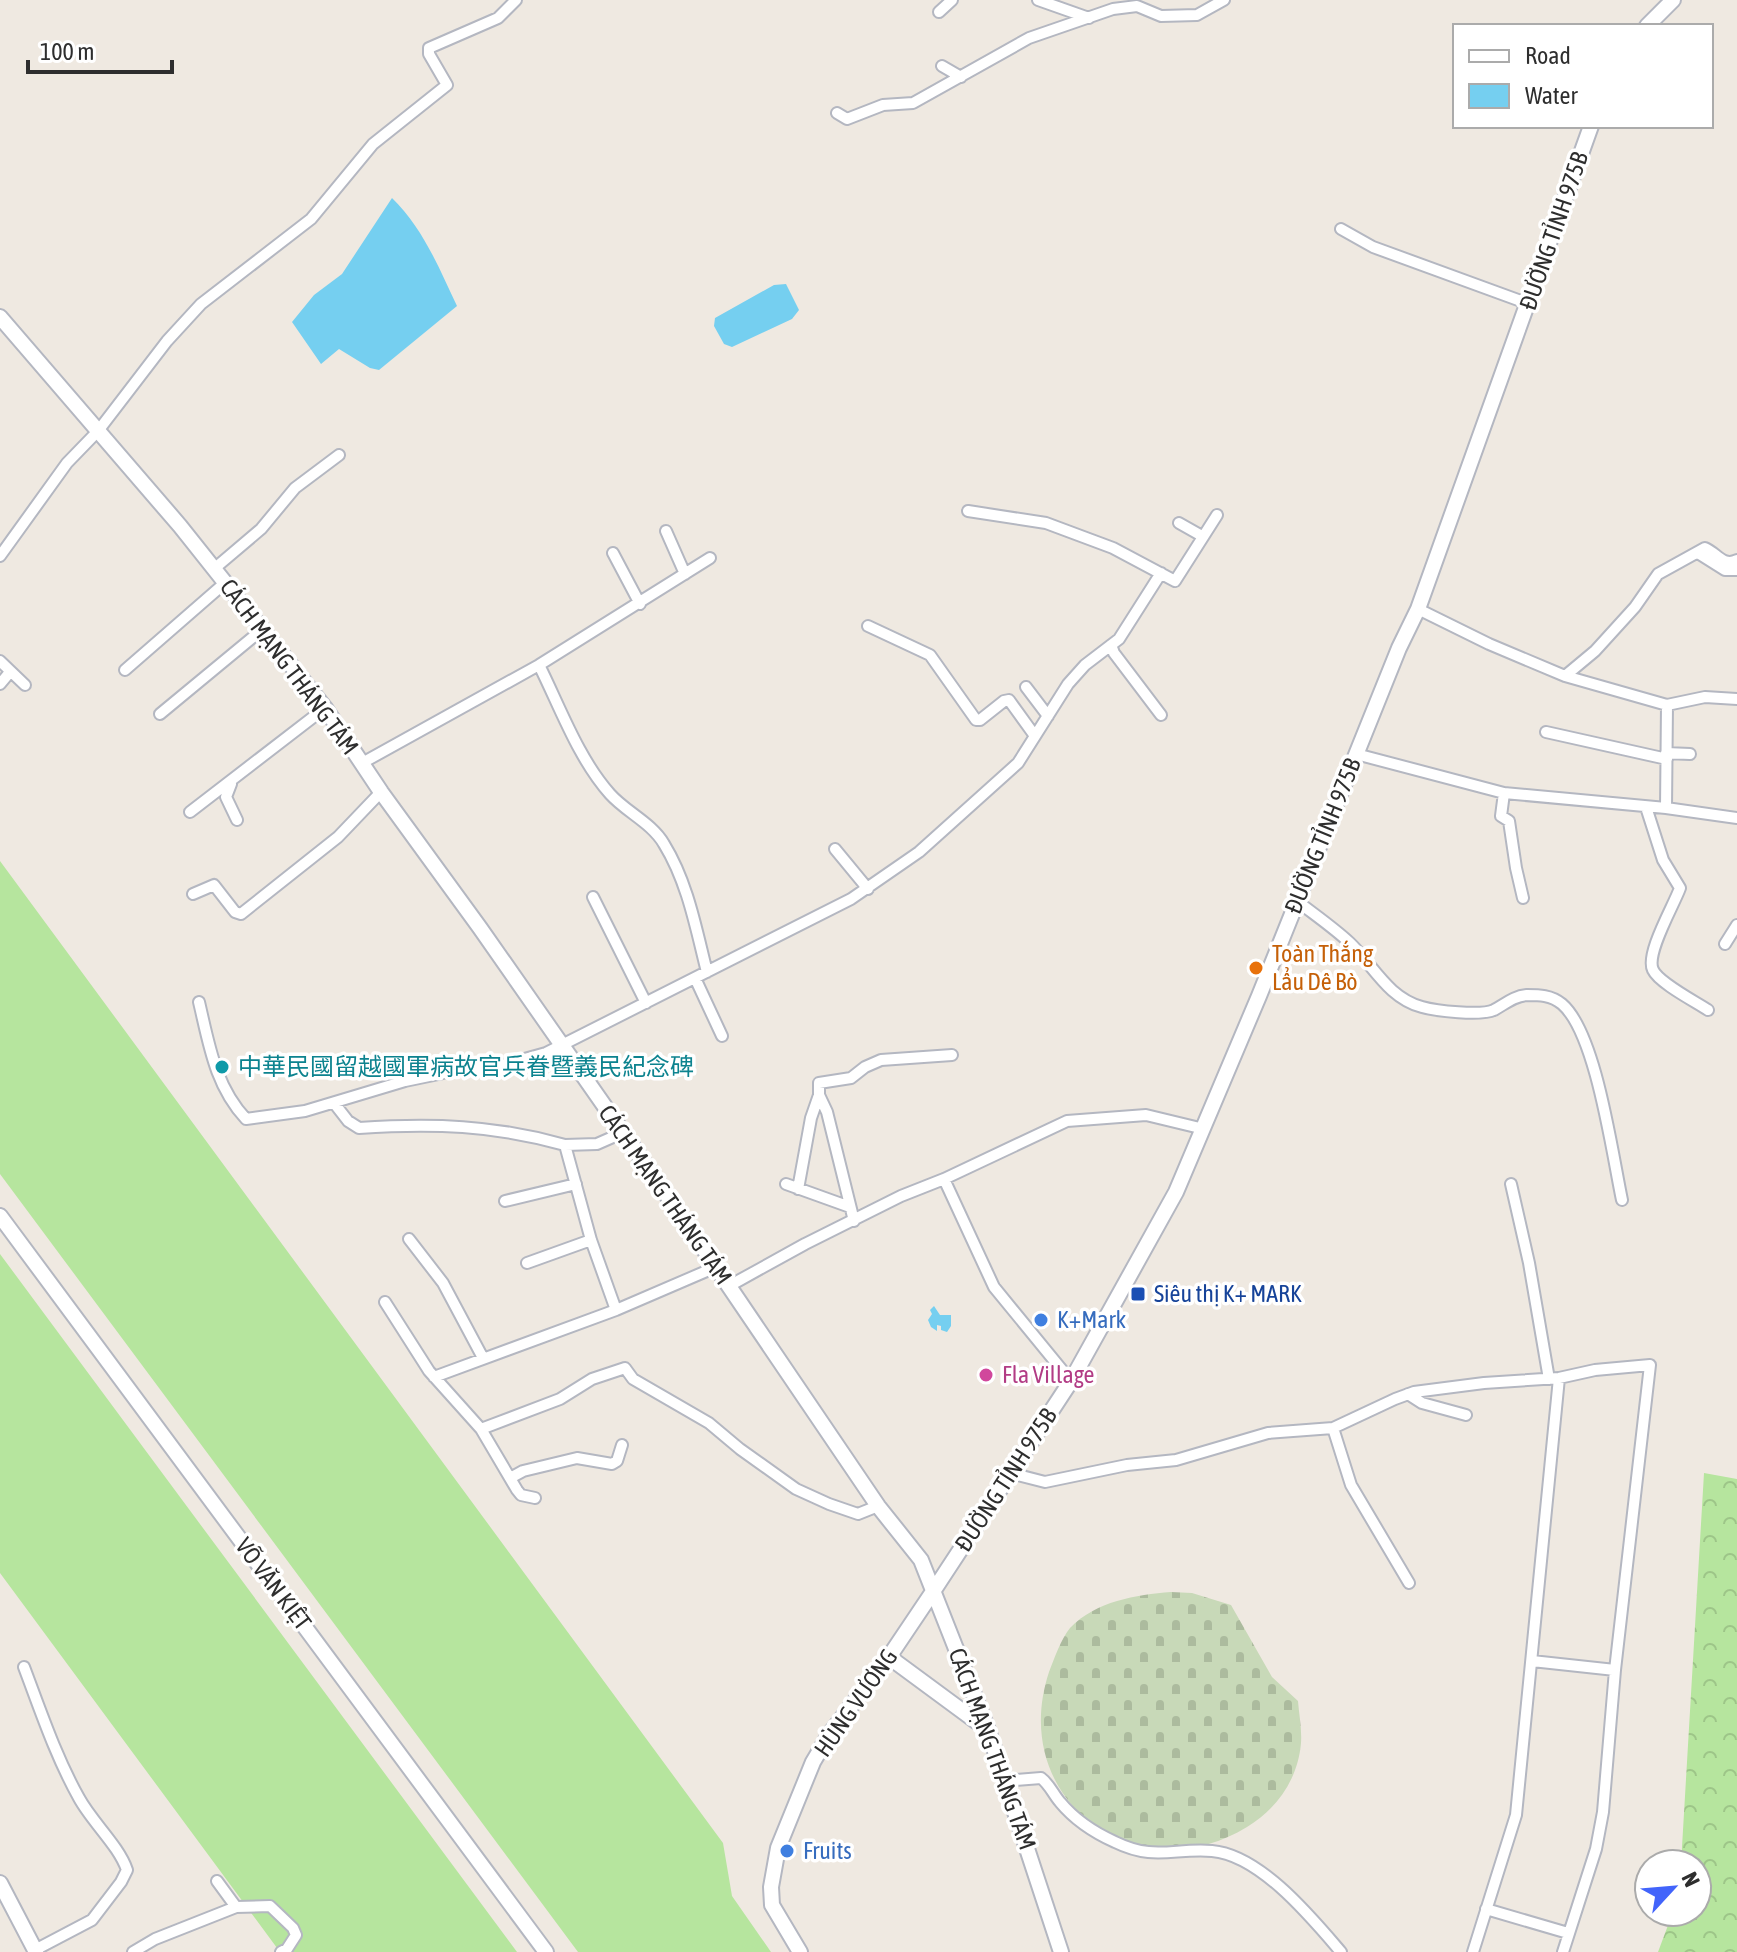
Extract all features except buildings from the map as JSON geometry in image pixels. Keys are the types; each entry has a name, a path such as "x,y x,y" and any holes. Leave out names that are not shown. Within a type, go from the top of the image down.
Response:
{"street":[{"path":"0,556 67,463 98,431 167,341 201,304 311,219 373,144 447,85 429,54 429,48 498,18 516,0"},
{"path":"939,12 952,0"},
{"path":"1038,0 1090,18"},
{"path":"837,113 847,119 883,105 913,103 1029,38 1126,6 1137,6 1161,16 1197,15 1224,0"},
{"path":"1649,24 1673,0"},
{"path":"942,66 961,77"},
{"name":"ĐƯỜNG TỈNH 975B","path":"932,1593 1071,1381 1176,1192 1399,648 1418,609 1590,128"},
{"path":"1341,229 1373,247 1529,304"},
{"name":"CÁCH MẠNG THÁNG TÁM","path":"0,317 215,568 325,708 716,1267 878,1506 921,1560 988,1730 1061,1952"},
{"path":"215,568 261,529 295,488 339,455"},
{"path":"968,511 1046,523 1113,548 1175,581 1217,515"},
{"path":"1179,523 1202,536"},
{"path":"666,531 685,574"},
{"path":"1565,676 1595,651 1635,607 1658,574 1705,548 1725,562 1737,560"},
{"path":"613,553 640,604"},
{"path":"1698,553 1725,570 1737,570"},
{"path":"362,763 539,665 710,558"},
{"path":"199,1002 207,1045 217,1073 246,1119 305,1111 437,1073 505,1065 560,1046 868,889 919,852 1008,774 1077,673 1111,645 1132,620 1161,573"},
{"path":"125,670 226,582"},
{"path":"1418,609 1489,644 1565,676 1667,705 1705,697 1737,699"},
{"path":"868,626 930,655 976,720 1009,700 1035,736"},
{"path":"160,714 264,628"},
{"path":"1111,645 1161,715"},
{"path":"0,661 25,685"},
{"path":"539,665 584,757 597,776 617,801 663,841 687,894 707,972"},
{"path":"0,684 10,672"},
{"path":"1026,687 1048,716"},
{"path":"1666,808 1667,705"},
{"path":"190,812 232,783 325,708"},
{"path":"1546,732 1666,756 1690,754"},
{"path":"1356,754 1504,793 1737,818"},
{"path":"232,783 226,797 237,820"},
{"path":"193,894 214,885 235,912 241,914 338,837 381,792"},
{"path":"1504,793 1501,816 1509,821 1523,898"},
{"path":"1646,807 1663,860 1680,888 1651,964 1660,978 1708,1010"},
{"path":"835,849 868,889"},
{"path":"593,897 646,1003"},
{"path":"1297,901 1351,944 1391,989 1422,1007 1482,1013 1520,996 1539,995 1562,1004 1581,1032 1595,1068 1622,1200"},
{"path":"1725,944 1737,925"},
{"path":"695,978 722,1036"},
{"path":"798,1189 819,1083 851,1078 881,1060 952,1055"},
{"path":"819,1095 827,1112 854,1221"},
{"path":"334,1103 348,1121 359,1128 450,1124 524,1133 565,1145 597,1144 622,1133"},
{"path":"729,1286 901,1196 1067,1121 1146,1115 1204,1129"},
{"path":"565,1145 591,1240 616,1310"},
{"path":"944,1179 994,1287 1071,1381"},
{"path":"505,1201 576,1184"},
{"path":"786,1184 850,1207"},
{"path":"1473,1952 1516,1815 1532,1661 1554,1378 1511,1184"},
{"name":"VÕ VĂN KIỆT","path":"0,1216 546,1952"},
{"path":"409,1239 443,1283 483,1358"},
{"path":"527,1263 591,1240"},
{"path":"434,1377 616,1310 716,1267"},
{"path":"385,1302 434,1377 481,1429 521,1495 535,1498"},
{"path":"1010,1473 1045,1482 1127,1465 1176,1460 1268,1433 1333,1428 1408,1394 1650,1365 1615,1670 1601,1825 1563,1952"},
{"path":"481,1429 560,1399 592,1379 625,1368 633,1379 709,1423 796,1489 858,1514 878,1506"},
{"path":"1408,1394 1422,1403 1466,1415"},
{"path":"1333,1428 1351,1485 1409,1583"},
{"path":"510,1478 523,1471 577,1458 612,1464 617,1461 622,1445"},
{"name":"HÙNG VƯƠNG","path":"800,1952 772,1905 771,1887 778,1848 799,1795 829,1735 889,1657 932,1593"},
{"path":"889,1657 988,1730"},
{"path":"1532,1661 1615,1670"},
{"path":"0,1883 36,1951 92,1920 127,1870 85,1808 66,1772 24,1667"},
{"path":"1005,1781 1041,1778 1083,1824 1140,1853 1211,1851 1243,1860 1275,1883 1341,1952"},
{"path":"217,1881 236,1907"},
{"path":"133,1952 155,1939 236,1907 263,1904 277,1911 296,1935 287,1949 281,1952"},
{"path":"1486,1909 1568,1933"}],"green space":[{"path":"0,861 723,1843 732,1896 771,1952 578,1952 0,1174"},
{"path":"0,1254 517,1952 280,1952 0,1573"},
{"path":"1704,1473 1737,1479 1737,1952 1658,1952 1667,1928 1713,1928 1713,1848 1682,1848"},
{"path":"1192,1593 1231,1605 1272,1677 1298,1701 1301,1738 1291,1781 1258,1820 1205,1845 1163,1849 1124,1841 1091,1823 1064,1795 1047,1759 1041,1718 1049,1672 1070,1628 1104,1606 1144,1595"}],"water":[{"path":"392,198 421,235 457,306 379,370 370,368 339,349 321,364 292,322 314,295 342,274"},
{"path":"786,284 799,310 792,319 732,347 724,344 714,326 715,318 774,285"},
{"path":"934,1306 940,1315 951,1315 951,1326 947,1332 941,1330 941,1326 937,1325 937,1331 931,1327 928,1320"}],"place":[{"name":"Toàn Thắng Lẩu Dê Bò","path":"1256,968"},
{"name":"中華民國留越國軍病故官兵眷暨義民紀念碑","path":"222,1067"},
{"name":"Siêu thị K+ MARK","path":"1138,1294"},
{"name":"K+Mark","path":"1041,1320"},
{"name":"Fla Village","path":"986,1375"},
{"name":"Fruits","path":"787,1851"}]}
